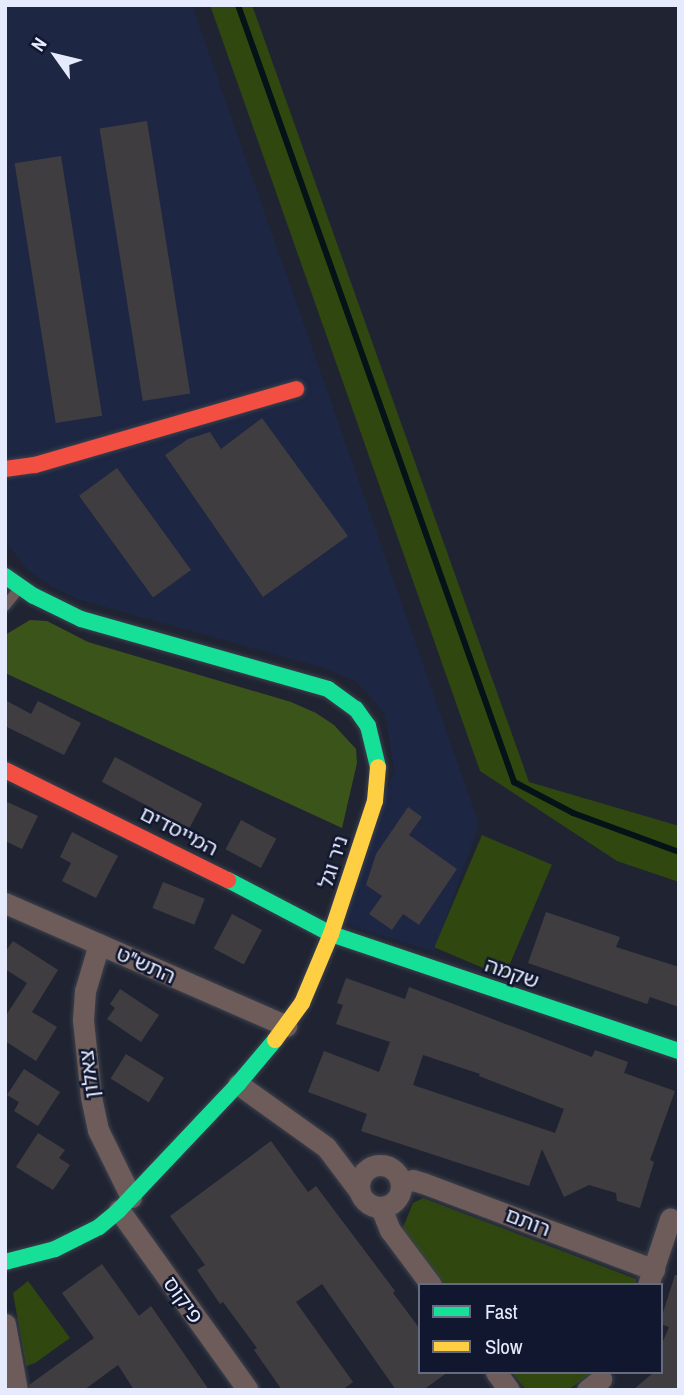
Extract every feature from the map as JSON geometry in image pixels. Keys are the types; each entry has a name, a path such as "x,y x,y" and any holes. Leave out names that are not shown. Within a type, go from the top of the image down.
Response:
{"street":[{"path":"5,469 35,466 296,389"},
{"path":"5,486 35,466"},
{"name":"ניר וגל","path":"5,576 20,587 81,619 328,689 356,709 374,742 378,780 375,801 331,934 302,1003 286,1027 238,1084 125,1204 84,1237 55,1249 5,1262"},
{"name":"המייסדים","path":"5,770 158,843 331,934"},
{"name":"התש\"ט","path":"5,903 286,1027"},
{"name":"שקמה","path":"331,934 679,1051"},
{"name":"צאלון","path":"99,944 85,991 83,1020 90,1097 97,1130 125,1204"},
{"path":"238,1084 326,1147 368,1204 381,1208 399,1197 401,1183 395,1171 326,1147"},
{"path":"360,1192 364,1173 383,1165"},
{"name":"רותם","path":"401,1183 413,1180 424,1183 651,1277 670,1219"},
{"name":"פיקוס","path":"125,1204 248,1390"},
{"path":"381,1208 390,1230 430,1283"},
{"path":"5,1324 17,1390"},
{"path":"497,1374 509,1390"}],"lane":[{"path":"5,606 20,587"}],"shaded area":[{"path":"5,5 192,5 479,824 434,952 354,927 344,919 394,770 385,714 355,681 324,668 77,599 28,570 5,541"}],"green space":[{"path":"210,5 252,5 529,782 679,826 679,882 617,861 480,771"},
{"path":"30,620 47,621 88,642 291,702 334,725 356,749 357,763 342,828 5,673 5,635"},
{"path":"482,835 552,865 504,977 434,947"},
{"path":"423,1198 636,1279 636,1283 442,1283 402,1230 413,1203"},
{"path":"28,1281 70,1338 35,1363 26,1366 13,1293"},
{"path":"514,1374 590,1374 568,1390 526,1390"}],"building":[{"path":"147,121 190,394 143,401 100,129"},
{"path":"61,156 102,416 56,423 15,163"},
{"path":"262,418 348,536 263,597 165,455 188,439 210,432 221,449"},
{"path":"117,468 191,570 153,598 79,496"},
{"path":"5,700 31,714 38,701 81,723 64,755 5,726"},
{"path":"115,757 202,803 189,828 102,782"},
{"path":"5,801 38,816 22,849 5,841"},
{"path":"408,807 422,817 409,835 457,869 419,925 403,914 392,930 369,914 382,896 366,885 376,854"},
{"path":"241,820 276,839 261,868 226,849"},
{"path":"72,832 118,856 96,898 62,881 71,863 60,857"},
{"path":"163,882 205,899 194,925 153,908"},
{"path":"546,912 620,937 616,947 679,967 679,1007 650,997 647,1004 528,963"},
{"path":"232,914 262,930 244,964 214,948"},
{"path":"13,941 58,970 32,1012 57,1027 36,1061 5,1041 5,1017 27,983 5,969 5,952"},
{"path":"346,978 405,999 409,987 592,1057 595,1050 628,1062 624,1073 675,1091 650,1160 654,1162 640,1208 617,1201 616,1193 589,1185 564,1197 542,1149 529,1186 361,1131 367,1114 308,1092 324,1051 379,1072 390,1042 336,1024 343,1005 337,1003","holes":["423,1055 480,1074 479,1076 564,1109 555,1133 413,1085"]},
{"path":"120,989 159,1015 141,1042 107,1019 115,1008 110,1004"},
{"path":"126,1054 164,1078 149,1102 111,1079"},
{"path":"24,1069 60,1092 38,1126 14,1111 19,1102 7,1095"},
{"path":"38,1133 65,1150 59,1158 70,1165 53,1190 16,1167"},
{"path":"271,1141 308,1192 316,1186 395,1291 393,1293 418,1326 418,1374 445,1374 423,1390 396,1390 322,1284 296,1302 353,1382 342,1390 282,1390 254,1350 257,1348 223,1302 220,1304 197,1270 205,1265 170,1216"},
{"path":"102,1264 139,1316 151,1306 209,1390 134,1390 118,1365 84,1390 30,1390 29,1385 94,1338 62,1293"},
{"path":"675,1275 679,1275 679,1390 633,1390 652,1374 663,1374 663,1341 669,1327 663,1325 663,1313"}],"waterway":[{"path":"238,5 514,782 573,813 679,852"}],"traffic: fast":[{"path":"5,576 34,596 81,619 328,689 356,709 368,726 378,767"},
{"path":"228,880 331,934 679,1051"},
{"path":"5,1262 55,1249 99,1227 119,1210 238,1084 275,1040"}],"traffic: slow":[{"path":"275,1040 302,1003 331,934 375,801 378,767"}],"traffic: jam":[{"path":"5,469 35,465 296,389"},
{"path":"5,770 228,880"}]}
